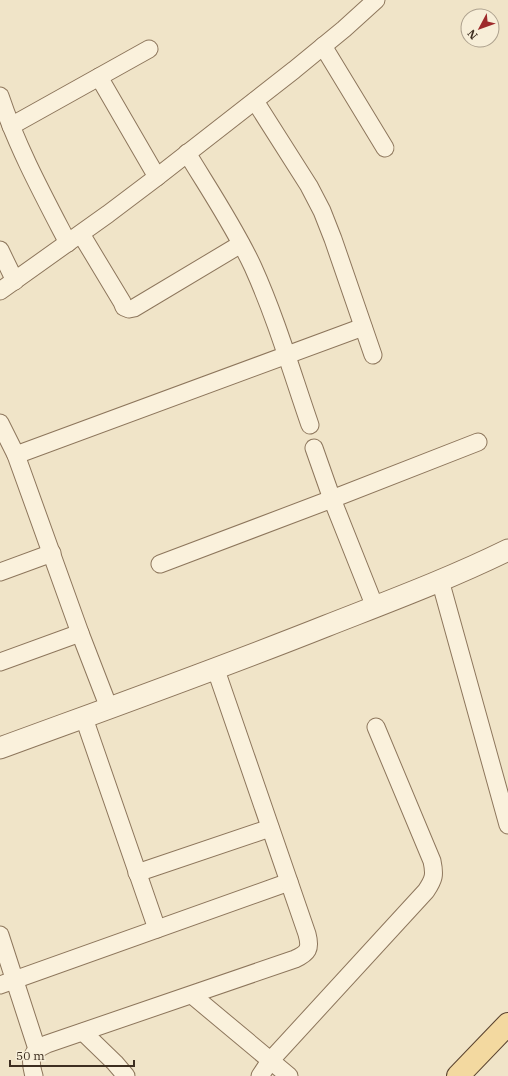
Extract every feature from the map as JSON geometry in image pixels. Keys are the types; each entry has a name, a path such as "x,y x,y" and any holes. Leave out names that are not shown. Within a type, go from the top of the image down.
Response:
{"main road":[{"path":"458,1076 508,1024"}],"street":[{"path":"0,291 157,177 323,46 376,0"},
{"path":"323,46 385,148"},
{"path":"11,126 149,49"},
{"path":"99,77 157,177"},
{"path":"0,96 26,161 75,238 122,302 124,307 129,309 134,308 241,244"},
{"path":"255,100 309,186 322,211 373,355"},
{"path":"187,153 241,244 266,299 310,425"},
{"path":"0,250 15,281"},
{"path":"16,455 363,327"},
{"path":"0,423 16,455 80,633 109,708"},
{"path":"160,564 478,442"},
{"path":"314,448 332,499 375,607"},
{"path":"0,748 216,670 375,607 508,550"},
{"path":"0,572 52,553"},
{"path":"440,580 508,824"},
{"path":"0,662 80,633"},
{"path":"34,1076 31,1058 37,1049 47,1044 295,959 302,956 307,951 310,944 307,934 216,670"},
{"path":"84,718 157,929"},
{"path":"260,1076 270,1061 426,891 432,883 435,874 432,861 376,727"},
{"path":"137,873 270,828"},
{"path":"8,982 289,882"},
{"path":"0,934 8,982 37,1049"},
{"path":"192,995 289,1076"},
{"path":"83,1032 115,1062 126,1076"}]}
